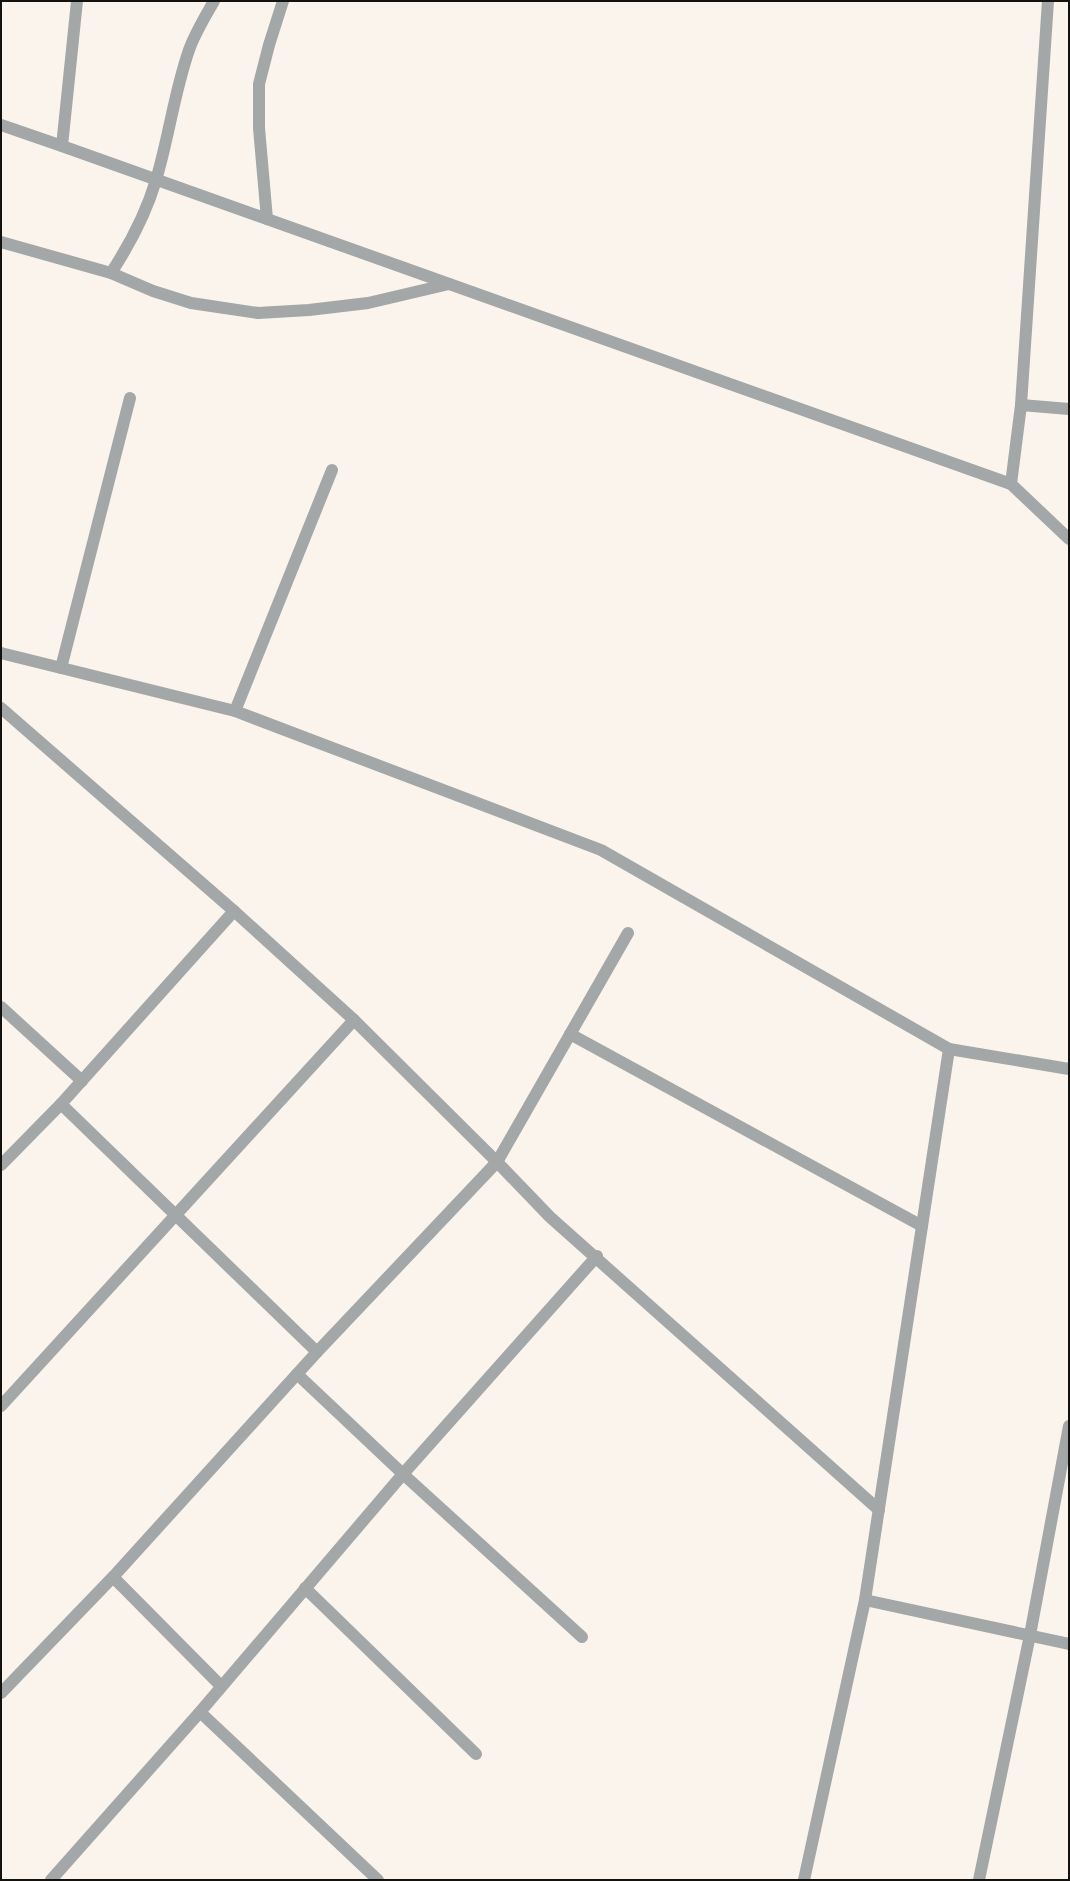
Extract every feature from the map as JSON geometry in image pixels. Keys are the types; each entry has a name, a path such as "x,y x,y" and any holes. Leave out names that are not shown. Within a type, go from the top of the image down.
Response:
{"street":[{"path":"62,146 77,1"},
{"path":"111,274 131,243 145,210 156,180 177,87 189,48 214,1"},
{"path":"267,219 259,128 259,84 269,45 283,1"},
{"path":"1011,484 1021,405 1048,1"},
{"path":"1,125 1011,484 1069,539"},
{"path":"1,242 111,274 153,291 191,303 258,313 309,310 368,303 449,284"},
{"path":"61,668 130,398"},
{"path":"1021,405 1069,409"},
{"path":"235,711 332,470"},
{"path":"1,653 235,711 601,850 949,1049 1069,1069"},
{"path":"1,708 234,911 354,1020 497,1162 550,1217 596,1256 880,1510"},
{"path":"1,1165 61,1104 234,911"},
{"path":"1,1693 113,1577 317,1352 497,1162 628,933"},
{"path":"1,1007 82,1081"},
{"path":"1,1406 354,1020"},
{"path":"570,1034 922,1226"},
{"path":"805,1880 866,1600 949,1049"},
{"path":"61,1104 317,1352"},
{"path":"51,1880 200,1712 403,1474 596,1256"},
{"path":"297,1374 403,1474 582,1637"},
{"path":"979,1880 1030,1635 1069,1426"},
{"path":"113,1577 221,1686"},
{"path":"305,1588 476,1754"},
{"path":"866,1600 1069,1644"},
{"path":"200,1712 378,1880"}]}
